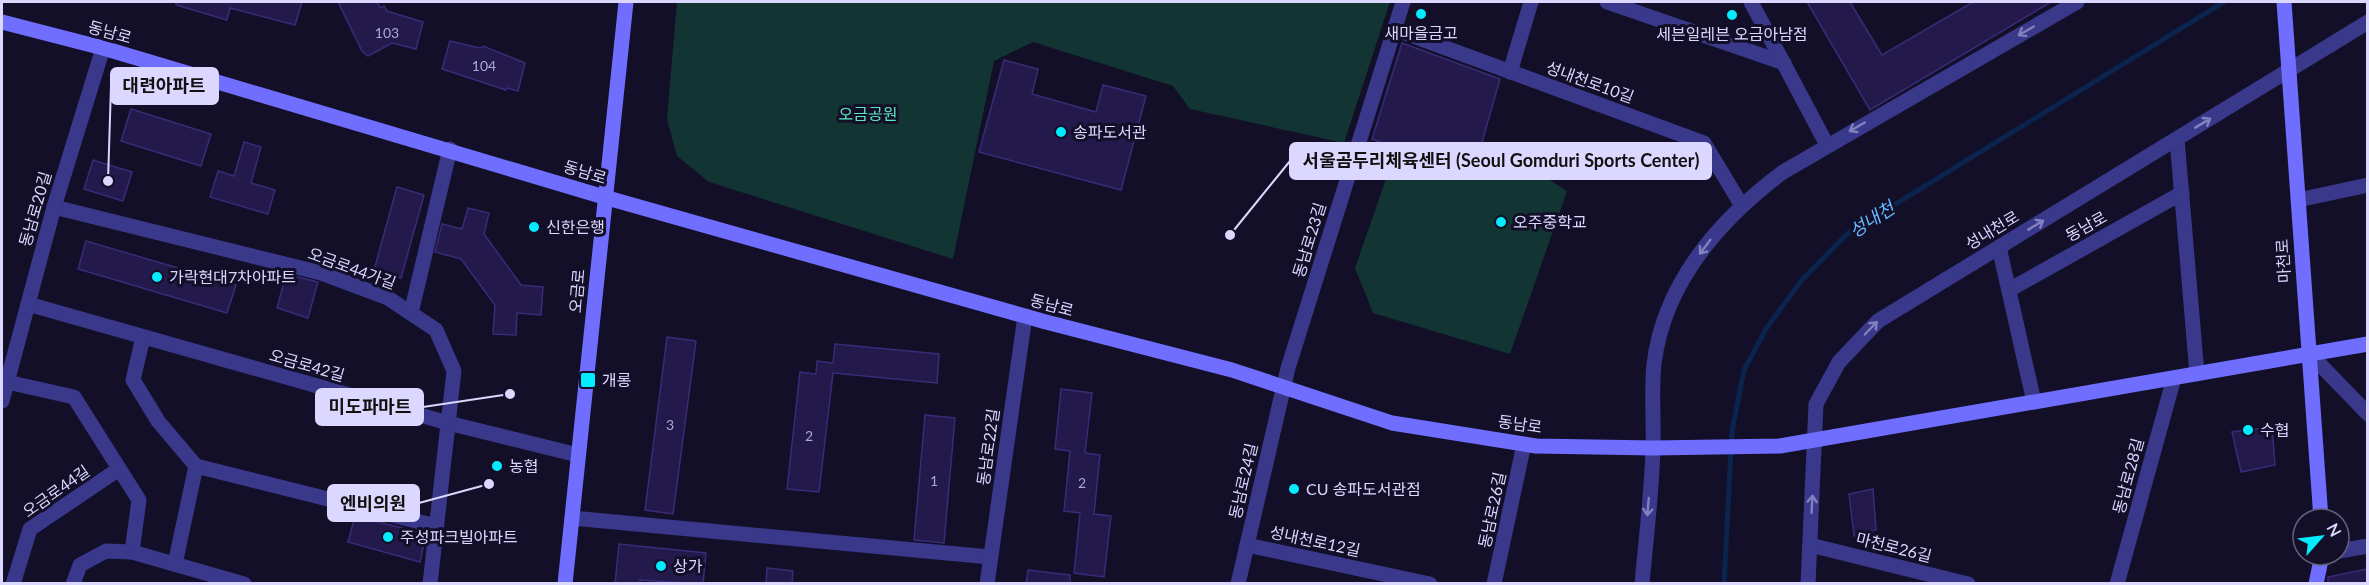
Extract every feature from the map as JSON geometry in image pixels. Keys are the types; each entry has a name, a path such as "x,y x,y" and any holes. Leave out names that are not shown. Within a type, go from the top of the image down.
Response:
{"main road":[{"name":"오금로","path":"565,584 603,197 626,2"},
{"name":"마천로","path":"2284,2 2320,507"},
{"name":"동남로","path":"2,22 103,48 450,149 603,197 1025,316 1232,370 1392,423 1524,444 1653,448 1780,446 1816,440"},
{"path":"1816,440 2367,345"},
{"path":"2316,584 2320,567"}],"street":[{"name":"동남로23길","path":"1283,387 1403,2"},
{"path":"1510,72 1531,2"},
{"path":"1607,2 1784,63"},
{"path":"1751,2 1827,145"},
{"path":"1642,584 1653,448 1654,364 1666,309 1687,270 1717,231 1742,206 1783,172 2077,2"},
{"name":"성내천로","path":"1808,584 1816,404 1839,362 1878,321 2367,22"},
{"name":"성내천로10길","path":"1394,29 1704,143 1742,206"},
{"name":"동남로20길","path":"2,401 54,207 103,48"},
{"path":"2177,139 2197,374"},
{"path":"411,313 450,149"},
{"path":"2298,200 2367,185"},
{"name":"동남로","path":"2009,290 2182,193"},
{"name":"오금로44가길","path":"54,207 321,273 388,298 436,330 454,371 430,584"},
{"path":"2000,247 2034,402"},
{"name":"오금로42길","path":"28,304 448,423 578,455"},
{"name":"동남로22길","path":"987,584 1025,316"},
{"path":"143,337 133,380 158,421 196,466 436,526"},
{"path":"2310,354 2367,414"},
{"name":"동남로28길","path":"2117,584 2174,378"},
{"path":"7,382 74,397 139,500 132,552"},
{"name":"동남로24길","path":"1238,584 1283,387"},
{"name":"동남로26길","path":"1494,584 1524,444"},
{"path":"175,564 196,466"},
{"name":"오금로44길","path":"13,584 30,529 119,469"},
{"path":"572,518 990,557"},
{"name":"성내천로12길","path":"1247,545 1376,578 1430,584"},
{"name":"마천로26길","path":"1810,545 1968,584"},
{"path":"2351,549 2367,546"},
{"path":"73,584 80,565 106,551 132,552 244,584"}],"green space":[{"name":"오금공원","path":"677,2 1390,2 1344,143 1190,109 1173,86 1033,42 994,61 953,259 709,182 677,156 667,119"},
{"path":"1396,150 1467,173 1479,153 1540,174 1567,191 1510,354 1373,313 1355,268"}],"building":[{"path":"176,2 302,2 295,25 230,8 227,20 176,5"},
{"path":"338,2 377,2 380,8 384,6 387,11 423,22 416,49 392,43 368,56 362,51"},
{"path":"1807,2 1850,2 1882,55 1973,2 2051,2 1870,110"},
{"path":"450,41 480,48 483,46 525,63 518,91 507,88 506,90 442,69"},
{"path":"1402,43 1500,79 1479,153 1467,174 1372,139"},
{"name":"송파도서관","path":"1004,60 1038,69 1032,94 1096,112 1103,85 1146,96 1121,190 979,152"},
{"path":"131,109 211,134 201,166 121,141"},
{"path":"244,142 261,147 251,183 275,190 268,214 210,197 218,171 234,176"},
{"path":"93,160 132,172 123,201 84,189"},
{"path":"397,187 424,195 401,278 374,270"},
{"path":"468,208 489,213 484,234 521,285 543,287 541,315 517,313 516,335 493,334 495,305 461,259 435,252 442,224 462,229"},
{"name":"가락현대7차아파트","path":"86,241 236,285 227,313 78,269"},
{"path":"286,274 318,282 308,318 277,308"},
{"path":"667,337 696,341 673,514 645,510"},
{"path":"835,344 939,354 937,383 833,373 819,492 787,489 800,372 816,374 817,361 833,363"},
{"path":"1061,389 1092,393 1085,453 1100,455 1094,514 1111,516 1104,577 1074,573 1080,513 1064,511 1070,451 1055,449"},
{"path":"925,415 955,418 944,543 914,540"},
{"path":"2272,427 2275,465 2241,472 2232,432"},
{"path":"1873,489 1876,530 1854,536 1849,494"},
{"name":"주성파크빌아파트","path":"355,516 426,534 420,562 348,542"},
{"name":"상가","path":"619,544 706,553 703,584 640,580 640,584 615,584"},
{"path":"767,568 793,571 792,584 766,584"},
{"path":"2367,569 2367,584 2328,584 2328,577"},
{"path":"1028,570 1070,575 1070,584 1026,584"}],"waterway":[{"name":"성내천","path":"1724,584 1732,431 1744,370 1766,329 1801,281 1847,234 2224,2"}],"place":[{"name":"새마을금고","path":"1421,14"},
{"name":"세븐일레븐 오금아남점","path":"1732,15"},
{"name":"송파도서관","path":"1061,132"},
{"name":"대련아파트","path":"108,181"},
{"name":"오주중학교","path":"1501,222"},
{"name":"신한은행","path":"534,227"},
{"name":"서울곰두리체육센터 (Seoul Gomduri Sports Center)","path":"1230,235"},
{"name":"가락현대7차아파트","path":"157,277"},
{"name":"개롱","path":"588,380"},
{"name":"미도파마트","path":"510,394"},
{"name":"수협","path":"2248,430"},
{"name":"농협","path":"497,466"},
{"name":"엔비의원","path":"489,484"},
{"name":"CU 송파도서관점","path":"1294,489"},
{"name":"주성파크빌아파트","path":"388,537"},
{"name":"상가","path":"661,566"}]}
